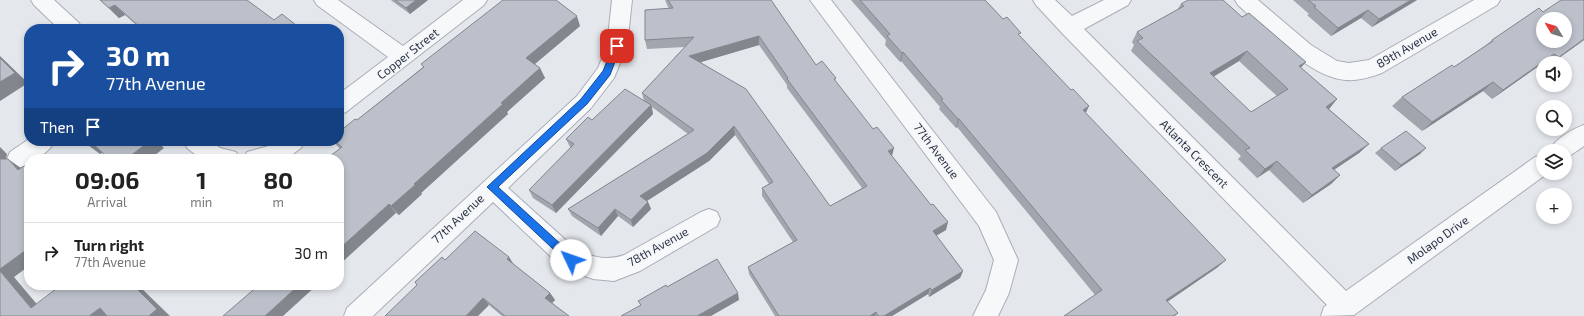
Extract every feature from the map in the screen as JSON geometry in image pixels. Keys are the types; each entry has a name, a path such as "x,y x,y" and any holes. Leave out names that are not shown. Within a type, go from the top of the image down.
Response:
{"street":[{"path":"41,0 67,24"},
{"path":"324,0 404,58"},
{"name":"Copper Street","path":"344,102 404,58 477,0"},
{"name":"77th Avenue","path":"356,316 584,102 607,72 617,46 622,0"},
{"name":"77th Avenue","path":"820,0 988,220 1006,260 997,294 985,316"},
{"name":"Atlanta Crescent","path":"1043,0 1338,312"},
{"path":"1069,27 1121,0"},
{"name":"89th Avenue","path":"1245,0 1308,54 1326,66 1342,71 1362,71 1375,67 1490,0"},
{"path":"1570,144 1584,134"},
{"path":"25,154 37,146"},
{"path":"272,154 279,152 287,146"},
{"path":"18,159 24,155"},
{"name":"Molapo Drive","path":"1338,312 1536,169"},
{"name":"78th Avenue","path":"492,187 571,260 593,268 614,270 632,264 709,219"}],"building":[{"path":"100,0 247,0 274,20 282,14 295,24 136,24 115,5 109,8"},
{"path":"395,0 416,0 406,8"},
{"path":"503,0 556,0 577,16 526,58 540,68 501,103 503,104 414,184 415,185 391,206 389,204 344,244 344,154 333,154 342,147 341,146 344,146 344,128 355,119 357,120 424,67 421,64"},
{"path":"668,0 771,0 816,65 822,61 873,129 877,127 894,148 888,151 931,205 933,204 948,222 933,231 963,271 932,290 930,288 884,316 878,316 876,312 870,316 779,316 748,267 797,240 762,188 773,182 734,126 707,153 640,196 648,202 631,220 615,209 598,228 568,209 694,130 642,93 694,37 645,40 645,10 673,8","holes":["759,36 788,78 787,79 867,186 830,206 746,89 689,56"]},
{"path":"860,0 985,0 1003,19 1007,17 1021,33 1018,34 1071,90 1073,89 1089,106 1083,110 1226,260 1166,300 1178,313 1173,316 1064,316 1102,290 959,119 941,100 943,99 903,52 902,53 887,36 890,34"},
{"path":"1188,0 1223,0 1242,17 1249,13 1306,62 1299,66 1337,99 1326,107 1369,144 1332,168 1340,175 1312,195 1277,161 1265,169 1245,150 1250,148 1137,41 1143,38 1137,32 1184,6 1181,4","holes":["1247,51 1288,89 1251,112 1210,73"]},
{"path":"1308,0 1411,0 1379,19 1368,10 1338,28"},
{"path":"1561,0 1584,0 1584,39 1572,48 1572,12 1543,12"},
{"path":"1539,8 1543,12 1536,12 1536,48 1572,48 1560,56 1554,54 1551,56 1536,56 1536,67 1503,90 1493,82 1432,122 1402,97 1452,65 1454,67"},
{"path":"0,58 15,73 0,82"},
{"path":"625,89 651,105 552,205 529,190 574,144 566,139 588,117 592,120"},
{"path":"1406,131 1426,148 1401,165 1381,148"},
{"path":"95,146 143,146 133,154 104,154"},
{"path":"0,159 8,159 18,170 24,166 24,252 0,269"},
{"path":"475,231 509,257 507,259 550,293 545,298 569,316 505,316 483,298 466,316 385,316 417,285 415,282 442,257 445,260"},
{"path":"717,259 738,293 697,316 621,316 641,305 638,301 666,285 667,287"},
{"path":"0,271 31,308 54,290 138,290 157,309 149,316 107,316 100,308 89,316 0,316"},
{"path":"253,290 294,290 265,316 223,316"}],"route":[{"path":"571,260 492,187 584,102 607,72 617,46"}]}
